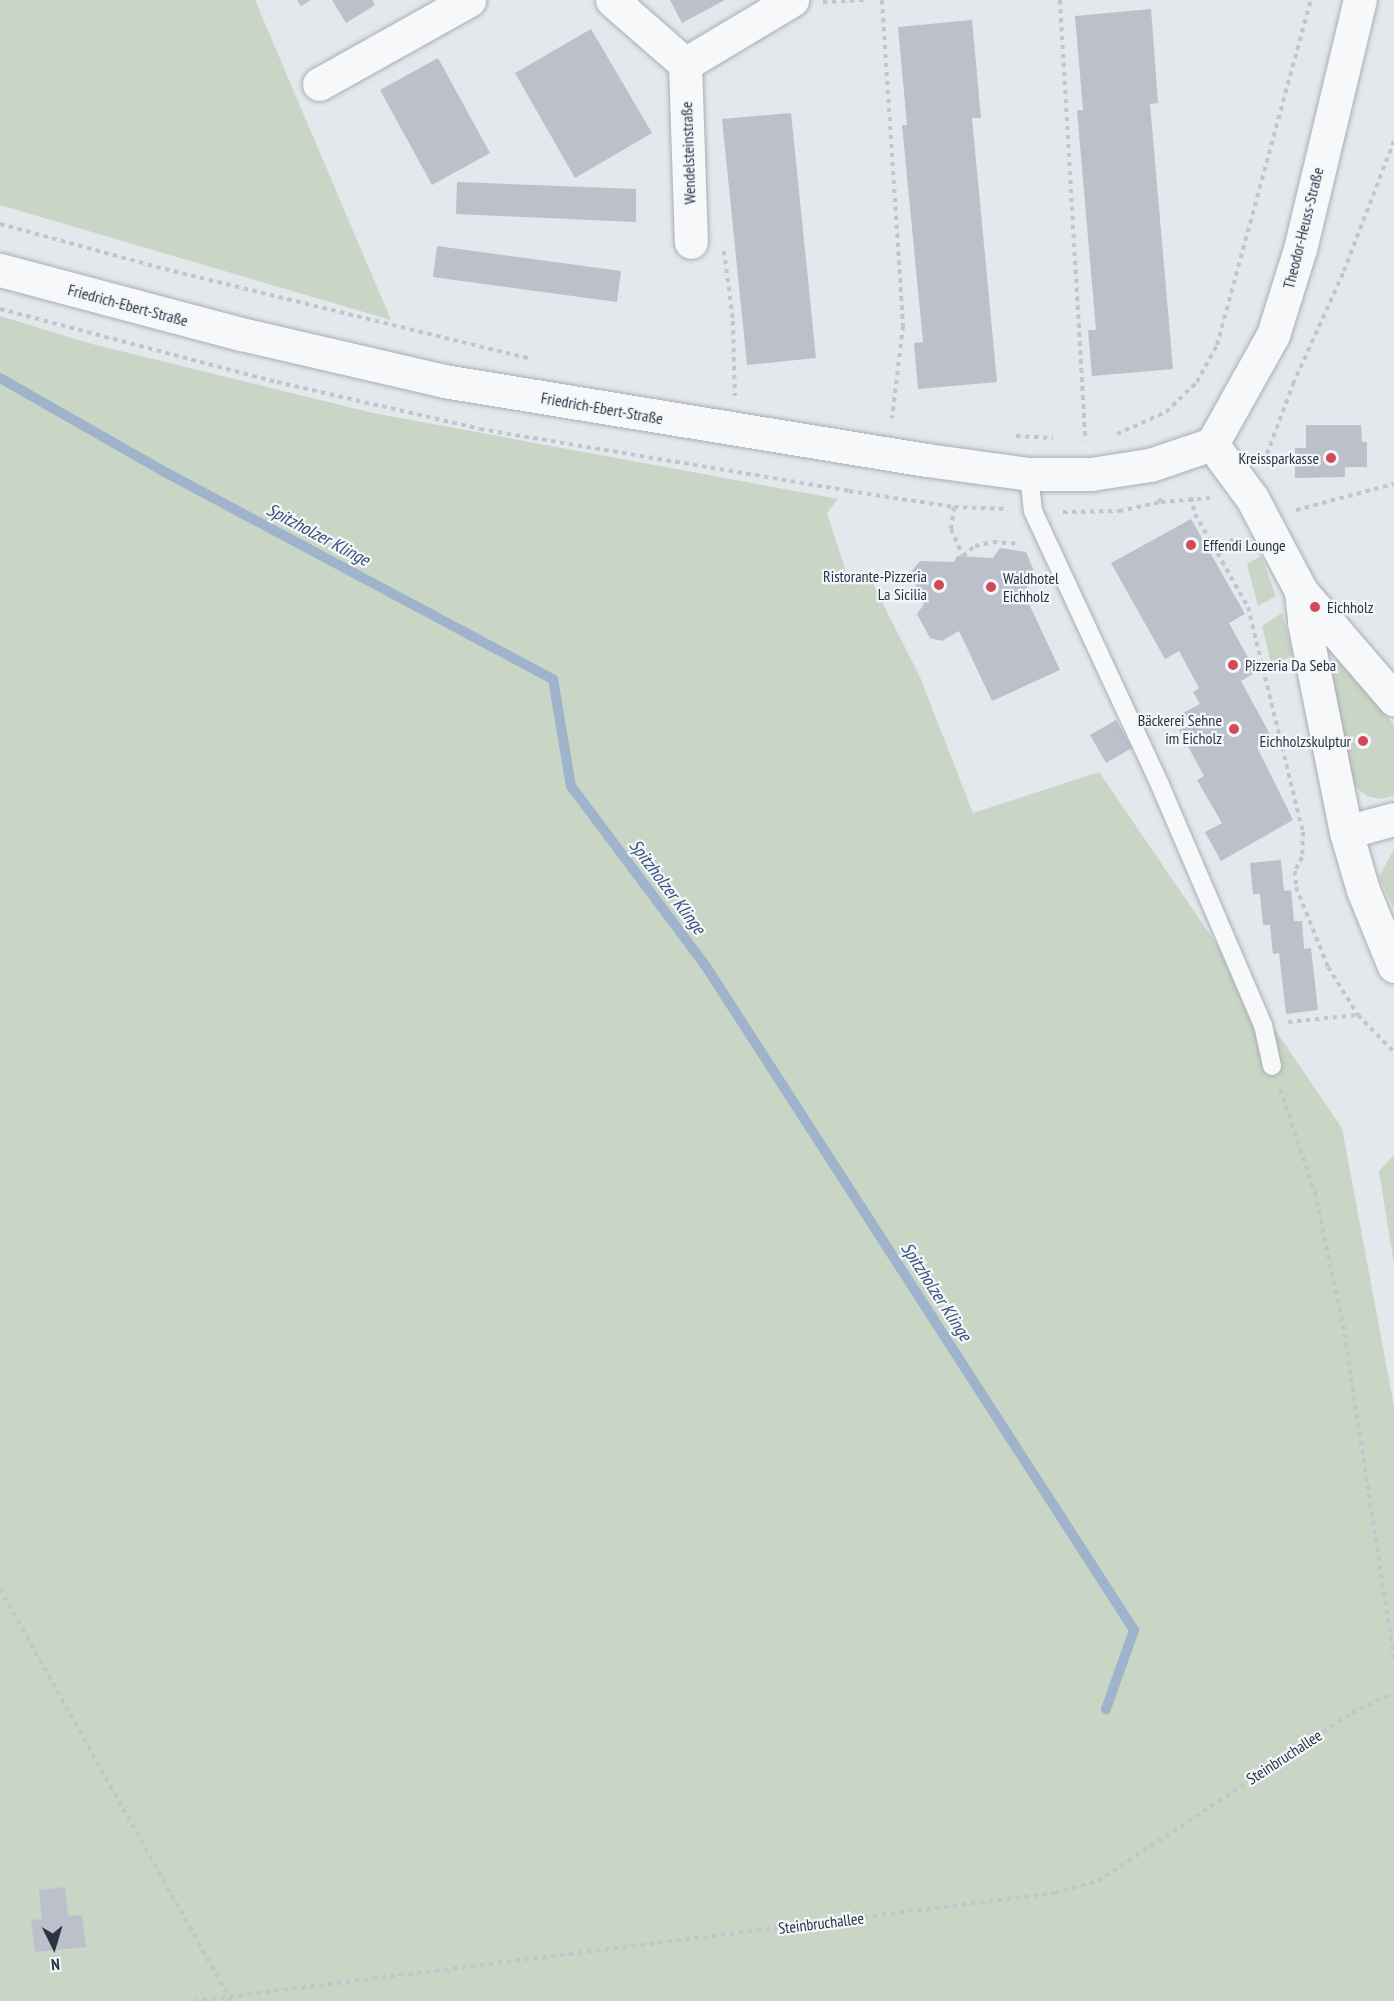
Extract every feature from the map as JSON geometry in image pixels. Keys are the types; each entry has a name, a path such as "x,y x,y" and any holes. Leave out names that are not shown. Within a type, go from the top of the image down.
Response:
{"street":[{"path":"319,84 469,0"},
{"path":"612,0 685,64 792,0"},
{"name":"Theodor-Heuss-Straße","path":"1212,444 1273,335 1300,249 1360,0"},
{"name":"Wendelsteinstraße","path":"685,64 690,238"},
{"name":"Friedrich-Ebert-Straße","path":"0,270 241,334 444,381 645,416 1029,474 1090,474 1150,465 1212,444"},
{"path":"1212,444 1252,498 1301,591 1394,699"},
{"path":"1301,591 1304,622 1346,832 1363,890 1394,966"},
{"path":"1346,832 1394,819"}],"lane":[{"path":"1029,474 1034,511 1160,785 1263,1025 1272,1066"}],"path":[{"path":"882,0 903,326 892,418"},
{"path":"1060,0 1085,440"},
{"path":"1106,436 1166,412 1197,382 1217,345 1311,0"},
{"path":"1267,454 1394,141"},
{"path":"0,224 165,269 544,362"},
{"path":"690,238 722,234 733,321 735,396"},
{"path":"724,394 746,398"},
{"path":"880,416 903,420"},
{"path":"1012,435 1064,438"},
{"path":"1074,439 1096,438"},
{"path":"1286,513 1394,484"},
{"path":"1191,497 1195,514 1248,607 1267,674 1303,832 1302,857 1295,871 1296,887 1328,967 1358,1015 1394,1052"},
{"path":"1161,502 1191,497 1215,501"},
{"path":"954,507 951,529 963,556 975,546 993,542 1051,548"},
{"path":"1218,555 1235,540 1234,530"},
{"path":"1263,1025 1358,1015"},
{"path":"1272,1066 1315,1193 1336,1292 1394,1658"},
{"path":"0,1589 230,1999"},
{"name":"Steinbruchallee","path":"194,2001 230,1999 1055,1893 1098,1881 1352,1713 1394,1694"}],"green space":[{"path":"0,0 255,0 391,320 0,205"},
{"path":"0,316 92,344 373,413 838,499 827,513 848,578 870,578 920,677 973,813 1099,772 1342,1128 1394,1406 1394,2001 0,2001"},
{"path":"1261,556 1276,596 1258,606 1247,564"},
{"path":"1282,613 1293,655 1272,667 1262,626"},
{"path":"1340,655 1394,725 1394,796 1380,799 1367,796 1347,780 1330,669"},
{"path":"1394,849 1394,909 1379,877"},
{"path":"1394,1155 1394,1264 1379,1171"}],"building":[{"path":"297,0 311,0 301,6"},
{"path":"332,0 372,0 375,5 346,23"},
{"path":"670,0 725,0 682,23"},
{"path":"1151,9 1158,103 1150,104 1173,369 1092,376 1088,330 1096,330 1077,110 1083,110 1075,16"},
{"path":"972,20 981,118 972,118 997,382 918,389 914,343 923,342 902,125 907,125 898,27"},
{"path":"591,29 652,133 575,178 515,73"},
{"path":"438,58 490,153 432,185 380,90"},
{"path":"791,113 816,358 747,365 722,119"},
{"path":"457,182 636,189 636,222 456,214"},
{"path":"437,246 621,271 617,302 433,277"},
{"name":"Kreissparkasse","path":"1306,425 1361,425 1362,442 1367,442 1367,467 1345,467 1345,477 1295,478 1295,448 1306,448"},
{"path":"1191,519 1245,614 1229,623 1256,672 1241,681 1272,738 1257,747 1293,820 1221,861 1205,832 1222,823 1197,780 1204,776 1179,730 1189,724 1183,713 1200,704 1193,692 1199,688 1179,651 1165,659 1111,563"},
{"path":"1000,548 1026,552 1037,578 1023,591 1060,670 992,701 959,631 942,641 930,638 917,614 924,604 910,573 920,561 954,562 957,556 993,558"},
{"path":"1116,720 1132,748 1106,763 1090,735"},
{"path":"1281,860 1284,891 1291,890 1294,921 1302,921 1304,949 1311,948 1318,1010 1286,1014 1279,953 1273,954 1270,925 1263,925 1260,894 1253,894 1250,863"},
{"path":"65,1887 68,1916 82,1915 86,1947 35,1952 31,1920 42,1919 39,1890"}],"waterway":[{"name":"Spitzholzer Klinge","path":"0,378 161,470 553,679 571,786 707,968 1134,1630 1106,1709"}],"place":[{"name":"Kreissparkasse","path":"1331,458"},
{"name":"Effendi Lounge","path":"1191,545"},
{"name":"Ristorante-Pizzeria La Sicilia","path":"939,585"},
{"name":"Waldhotel Eichholz","path":"991,587"},
{"name":"Eichholz","path":"1315,607"},
{"name":"Pizzeria Da Seba","path":"1233,665"},
{"name":"Bäckerei Sehne im Eicholz","path":"1234,729"},
{"name":"Eichholzskulptur","path":"1363,741"}]}
